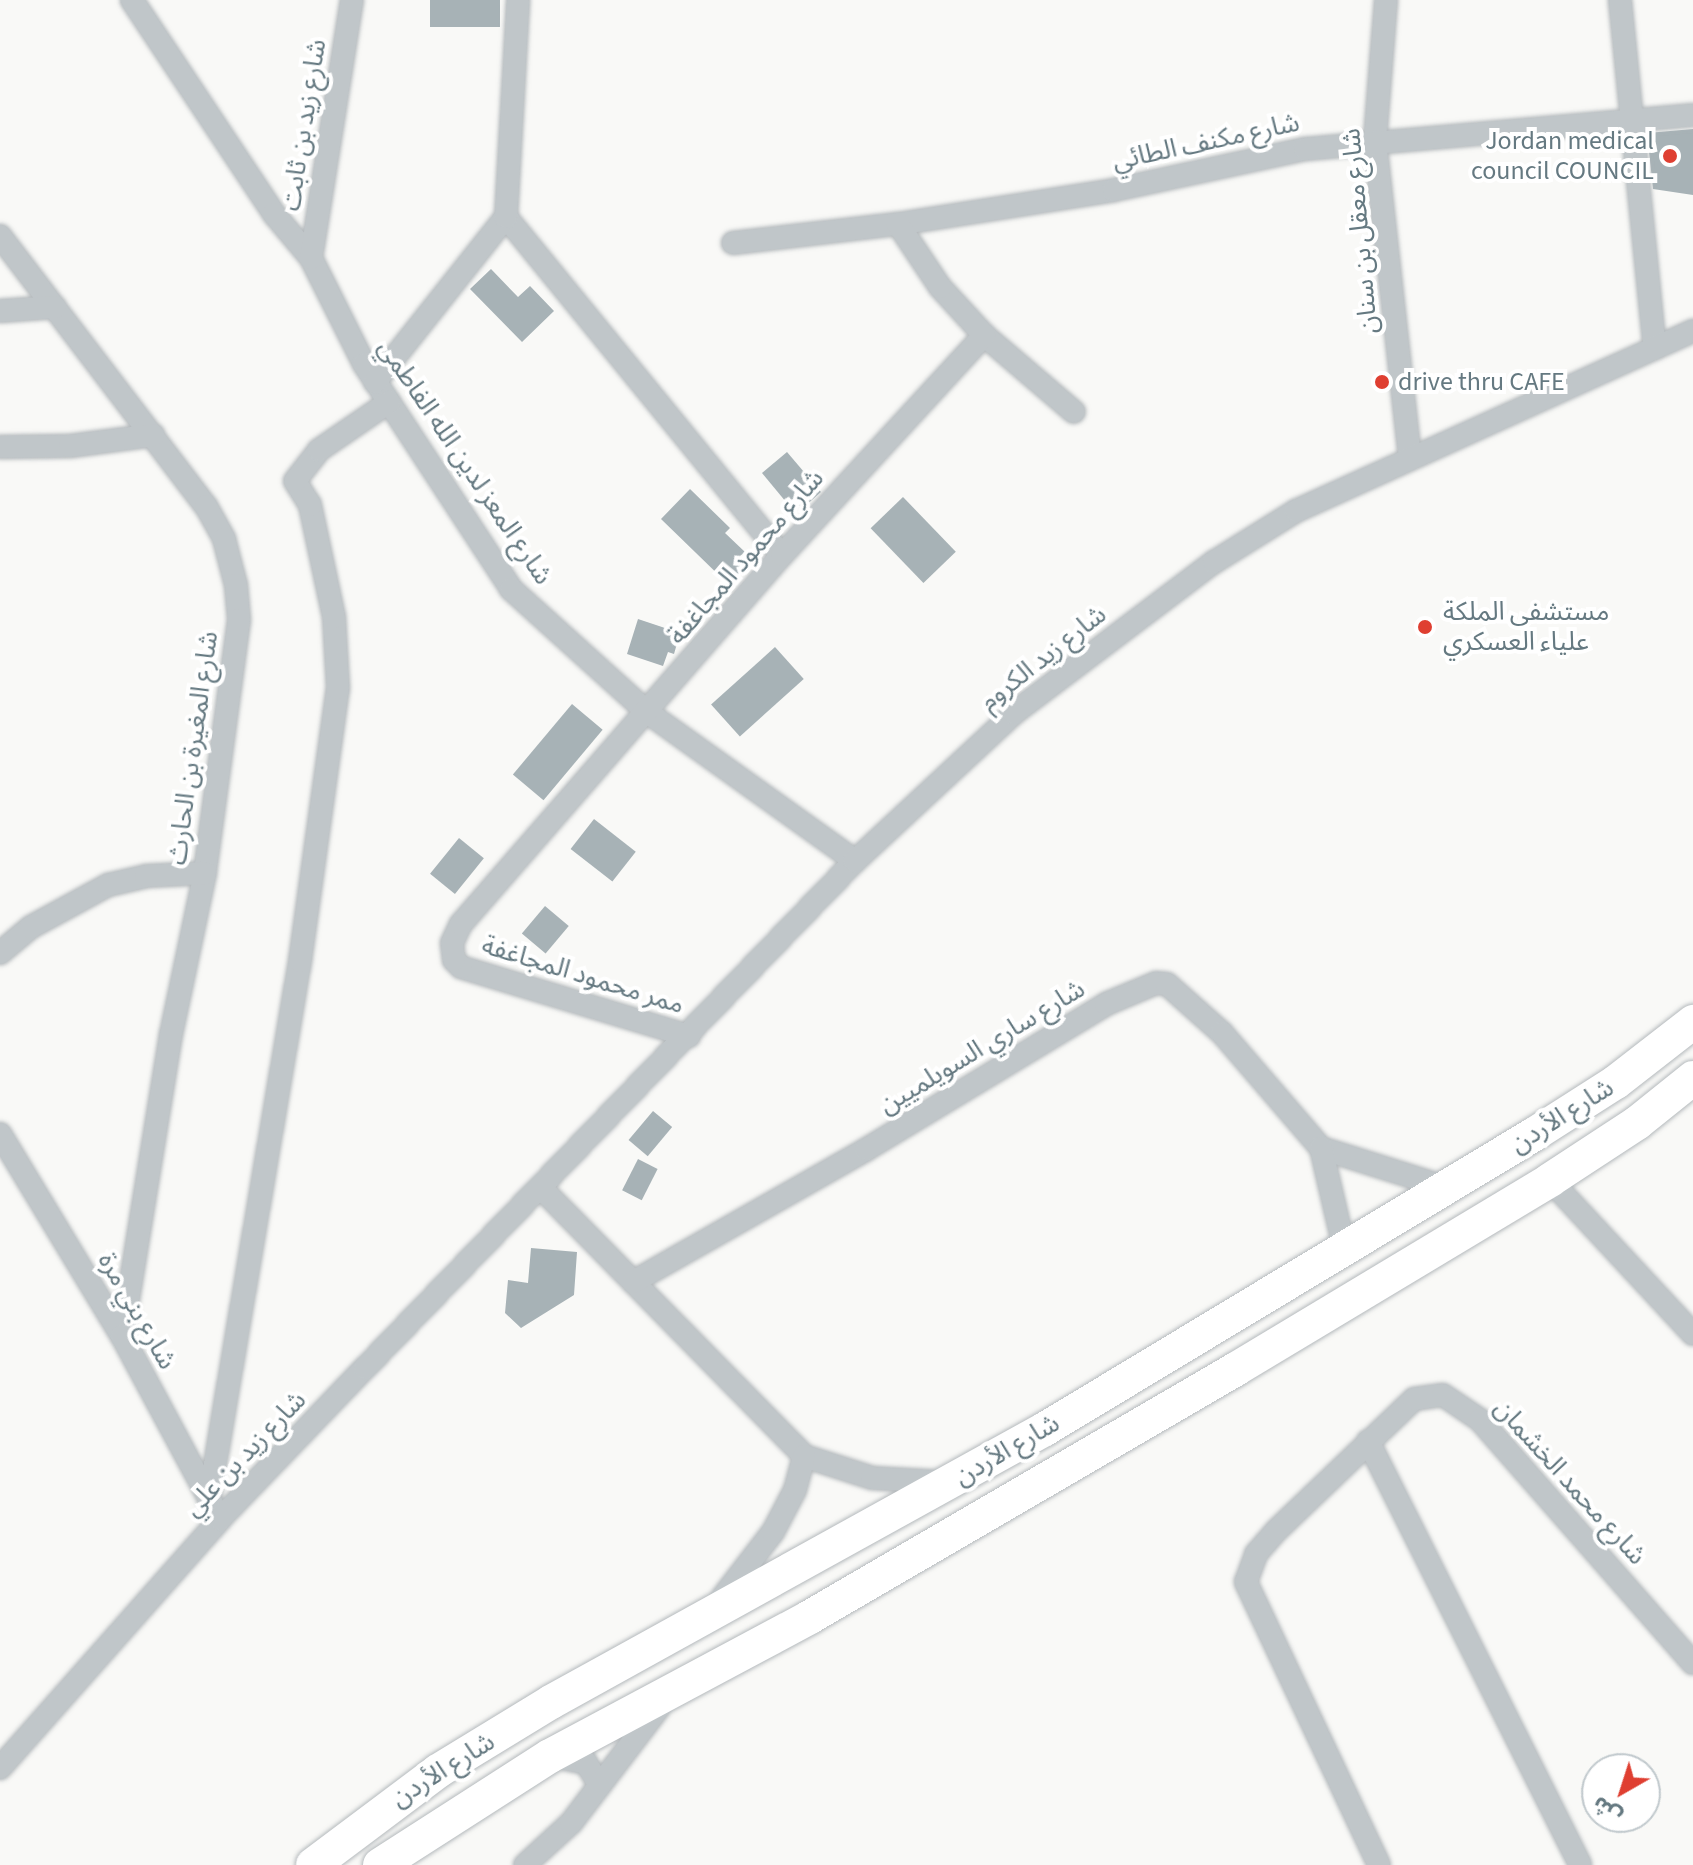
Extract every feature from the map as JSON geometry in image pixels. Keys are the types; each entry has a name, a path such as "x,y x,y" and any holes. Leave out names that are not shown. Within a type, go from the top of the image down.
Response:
{"highway":[{"name":"شارع الأردن","path":"313,1865 438,1771 708,1616 952,1482 1616,1082 1693,1022"},
{"name":"شارع الأردن","path":"380,1865 550,1756 670,1695 1157,1416 1550,1180 1637,1123 1693,1078"}],"street":[{"name":"شارع المعز لدين الله الفاطمي","path":"132,0 257,189 311,258 375,382 511,589 647,712 855,861"},
{"name":"شارع زيد بن ثابت","path":"311,258 352,0"},
{"path":"375,382 506,217 518,0"},
{"name":"شارع معقل بن سنان","path":"1386,0 1375,141 1410,457"},
{"path":"1620,0 1629,118 1655,348"},
{"name":"شارع مكنف الطائي","path":"733,243 898,224 1114,190 1262,156 1375,141 1693,115"},
{"path":"506,217 782,555"},
{"path":"898,224 940,287 984,335 1074,412"},
{"name":"شارع المغيرة بن الحارث","path":"0,236 153,435 224,539 236,585 239,620 205,873 171,1034 122,1336"},
{"path":"0,311 55,307"},
{"name":"شارع زيد الكروم","path":"541,1188 855,861 1014,713 1214,562 1296,511 1693,331"},
{"name":"شارع محمود المجاغفة","path":"461,924 782,555 984,335"},
{"path":"215,1509 300,961 338,688 334,617 310,505 295,481 319,450 389,402"},
{"path":"0,447 70,446 153,435"},
{"path":"0,953 31,927 108,885 146,876 205,873"},
{"name":"ممر محمود المجاغفة","path":"461,924 452,943 461,967 689,1036"},
{"name":"شارع ساري السويلميين","path":"633,1282 1145,985 1167,984 1192,1005 1321,1148 1344,1247"},
{"name":"شارع بني مرة","path":"0,1134 122,1336 215,1509"},
{"path":"1321,1148 1445,1187"},
{"path":"1550,1180 1693,1334"},
{"path":"541,1188 804,1456 872,1478 952,1482"},
{"name":"شارع زيد بن علي","path":"0,1768 215,1509 541,1188"},
{"name":"شارع محمد الخشمان","path":"1379,1865 1246,1582 1256,1554 1414,1399 1431,1394 1456,1401 1480,1420 1693,1663"},
{"path":"1368,1441 1580,1865"},
{"path":"708,1616 773,1532 795,1490 804,1456"},
{"path":"525,1865 571,1823 670,1695"},
{"path":"550,1756 562,1754 586,1763 600,1785"}],"building":[{"path":"430,0 500,0 500,27 430,27"},
{"name":"Jordan medical council COUNCIL","path":"1693,129 1693,195 1653,189 1647,133"},
{"path":"491,269 518,297 530,286 554,311 522,342 470,289"},
{"path":"787,452 821,492 804,507 786,502 762,473"},
{"path":"690,489 730,528 725,533 745,552 740,556 746,562 738,570 743,574 730,586 661,519"},
{"path":"903,497 956,552 923,583 871,528"},
{"path":"638,619 680,633 674,654 668,652 663,666 627,654"},
{"path":"775,647 804,679 740,737 711,705"},
{"path":"572,704 603,730 544,800 513,774"},
{"path":"594,819 636,852 612,882 571,849"},
{"path":"459,838 484,858 455,894 430,874"},
{"path":"545,906 569,926 546,954 522,934"},
{"path":"653,1111 672,1127 648,1156 629,1140"},
{"path":"638,1159 658,1169 642,1200 622,1190"},
{"path":"531,1248 577,1252 574,1295 521,1328 505,1313 508,1280 528,1283"}],"place":[{"name":"Jordan medical council COUNCIL","path":"1670,156"},
{"name":"drive thru CAFE","path":"1382,382"},
{"name":"مستشفى الملكة علياء العسكري","path":"1425,627"}]}
